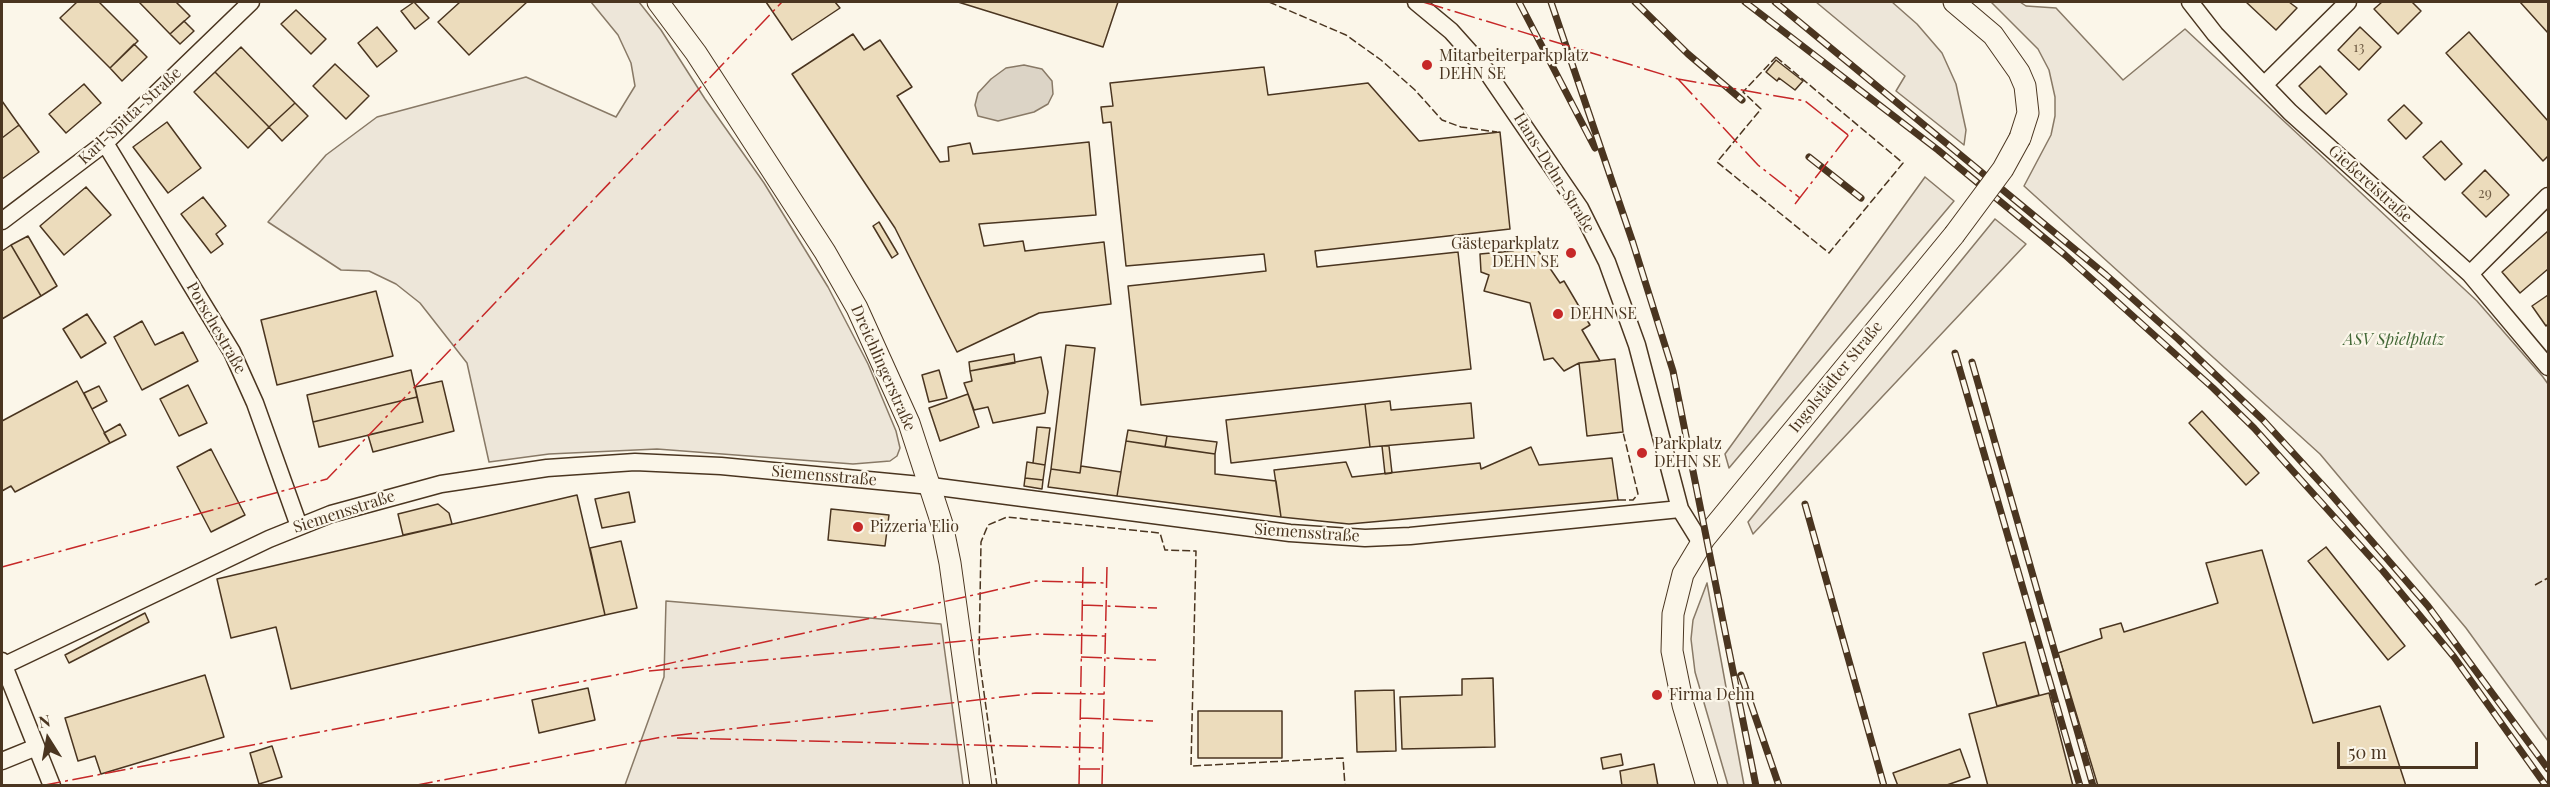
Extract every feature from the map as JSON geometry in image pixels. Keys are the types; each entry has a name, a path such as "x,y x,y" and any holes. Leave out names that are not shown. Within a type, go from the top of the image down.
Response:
{"street":[{"name":"Karl-Spitta-Straße","path":"2,221 105,143 251,2"},
{"name":"Dreichlingerstraße","path":"658,2 696,53 825,252 852,298 888,373 931,486 950,563 981,786"},
{"name":"Hans-Dehn-Straße","path":"1416,2 1466,46 1490,76 1553,166 1591,229 1607,262 1637,345 1680,509 1701,543"},
{"name":"Ingolstädter Straße","path":"1707,786 1681,697 1671,637 1673,614 1680,583 1701,543 1954,234 2002,169 2020,138 2028,113 2025,86 2019,72 1993,35 1954,2"},
{"name":"Gießereistraße","path":"2190,2 2216,34 2264,85 2470,274 2548,367"},
{"path":"2264,85 2348,2"},
{"name":"Porschestraße","path":"105,143 232,352 255,403 299,526"},
{"path":"2470,274 2548,196"},
{"name":"Siemensstraße","path":"2,664 299,526 363,503 441,484 507,472 590,465 680,463 931,486 1179,521 1290,533 1365,538 1410,536 1680,509"},
{"path":"2,664 34,748 52,786"},
{"path":"2,761 34,748"}],"green space":[{"path":"591,2 639,2 661,30 705,99 764,183 828,287 868,364 896,431 900,448 897,456 890,461 853,464 657,449 549,454 489,462 467,363 420,303 396,284 369,271 341,270 268,222 326,155 377,117 526,77 616,117 635,86 631,63 618,35"},
{"path":"1816,2 1892,2 1917,24 1942,53 1956,84 1966,130 1964,145 1896,91 1905,76"},
{"name":"ASV Spielplatz","path":"1991,2 2020,2 2026,6 2056,8 2123,80 2185,29 2477,301 2543,377 2548,384 2548,741 2466,628 2320,454 2024,186 2051,135 2055,116 2055,97 2049,70 2038,49"},
{"path":"1925,177 1954,201 1729,468 1725,454"},
{"path":"1995,219 2026,244 1753,534 1748,522"},
{"path":"1707,583 1744,785 1728,785 1695,672 1691,639 1693,620"},
{"path":"666,601 941,624 963,785 625,785 664,677"}],"shaded area":[{"path":"1024,65 1042,69 1052,81 1053,94 1048,104 1034,112 998,121 978,116 975,105 978,93 1006,68"}],"building":[{"path":"77,2 99,2 138,41 110,68 60,18"},
{"path":"139,2 176,2 190,16 170,34"},
{"path":"414,2 429,18 415,29 401,11"},
{"path":"460,2 527,2 469,55 438,22"},
{"path":"766,2 835,2 840,8 792,40"},
{"path":"958,2 1118,2 1103,47"},
{"path":"2246,2 2289,2 2297,8 2276,30"},
{"path":"2382,2 2412,2 2421,11 2398,34 2374,9"},
{"path":"2520,2 2548,2 2548,33"},
{"path":"296,10 326,39 311,54 281,24"},
{"path":"184,21 194,31 180,44 170,34"},
{"path":"377,27 397,51 377,67 358,43"},
{"path":"2360,27 2381,47 2359,70 2338,50"},
{"path":"2469,32 2548,121 2548,156 2543,161 2446,53"},
{"path":"853,34 864,50 880,40 912,87 897,96 940,162 949,161 948,147 970,143 973,154 1089,142 1096,215 979,224 984,246 1023,241 1025,251 1104,242 1111,304 1039,313 957,352 895,228 792,74"},
{"path":"134,44 147,57 122,81 110,68"},
{"path":"241,47 295,103 269,127 215,72"},
{"path":"1776,60 1803,81 1795,90 1779,78 1777,81 1766,72"},
{"path":"335,64 369,96 346,119 313,86"},
{"path":"2320,66 2347,94 2326,114 2299,86"},
{"path":"1264,67 1268,95 1368,83 1419,141 1500,132 1510,229 1315,251 1317,267 1458,252 1471,369 1141,405 1128,286 1266,271 1264,254 1126,266 1111,122 1103,123 1101,107 1113,106 1110,83"},
{"path":"215,72 269,127 248,148 194,92"},
{"path":"84,84 101,103 66,133 49,114"},
{"path":"2,101 19,125 2,138"},
{"path":"295,103 308,116 282,141 269,127"},
{"path":"2404,105 2422,123 2406,139 2388,120"},
{"path":"167,122 201,168 168,193 133,147"},
{"path":"19,125 39,152 2,179 2,138"},
{"path":"2441,141 2462,164 2445,180 2423,157"},
{"path":"2485,170 2509,195 2486,217 2462,193"},
{"path":"86,187 111,215 64,255 40,226"},
{"path":"203,197 226,226 216,234 223,244 211,253 181,214"},
{"path":"879,222 898,254 892,258 873,226"},
{"path":"2548,231 2548,269 2520,293 2502,272"},
{"path":"28,236 57,286 41,296 11,245"},
{"name":"DEHN SE","path":"1530,239 1560,283 1564,281 1590,325 1582,330 1600,361 1579,363 1564,371 1553,358 1544,360 1530,303 1484,291 1489,275 1481,272 1480,254 1513,251"},
{"path":"11,245 41,296 2,319 2,251"},
{"path":"376,291 393,356 277,385 261,320"},
{"path":"2548,295 2548,324 2546,326 2532,306"},
{"path":"87,314 106,343 81,358 63,329"},
{"path":"142,321 155,345 183,332 198,361 142,390 114,337"},
{"path":"1066,345 1095,348 1080,473 1051,469"},
{"path":"1014,354 1015,363 970,371 969,362"},
{"path":"1041,357 1048,392 1045,413 993,423 988,407 974,410 964,383 972,381 970,371"},
{"path":"1615,359 1623,432 1587,436 1579,363"},
{"path":"411,370 417,397 313,422 307,395"},
{"path":"939,370 947,398 929,402 922,375"},
{"path":"77,381 110,443 15,492 11,486 2,491 2,421"},
{"path":"442,381 454,431 373,452 368,435 423,422 415,387"},
{"path":"188,385 207,423 179,436 160,399"},
{"path":"99,386 107,401 92,409 84,393"},
{"path":"968,394 979,427 940,441 929,408"},
{"path":"417,397 423,422 319,447 313,422"},
{"path":"1390,401 1391,410 1471,403 1474,438 1370,447 1365,404"},
{"path":"1365,404 1370,447 1231,463 1226,420"},
{"path":"2202,411 2259,473 2246,485 2189,423"},
{"path":"120,424 126,435 110,443 104,433"},
{"path":"1037,427 1050,428 1045,465 1033,463"},
{"path":"1128,430 1167,436 1165,447 1126,441"},
{"path":"1167,436 1217,442 1215,454 1165,447"},
{"path":"1126,441 1215,454 1215,474 1276,481 1281,517 1117,496"},
{"path":"1382,446 1389,446 1392,473 1385,474"},
{"path":"1531,447 1539,465 1612,458 1618,500 1349,524 1281,517 1274,470 1346,462 1352,477 1480,463 1481,469"},
{"path":"211,449 245,515 211,532 177,467"},
{"path":"1027,462 1045,465 1043,480 1025,478"},
{"path":"1081,466 1121,472 1117,496 1048,487 1051,469 1080,473"},
{"path":"1025,478 1043,480 1042,489 1024,486"},
{"path":"629,492 635,522 602,528 595,499"},
{"path":"577,495 605,615 291,689 276,627 231,638 217,579"},
{"path":"438,504 449,513 452,524 403,535 398,514"},
{"path":"831,509 889,515 885,546 828,540"},
{"path":"621,541 637,608 605,615 590,548"},
{"path":"2326,547 2405,646 2388,660 2308,561"},
{"path":"2262,550 2313,723 2380,706 2406,786 2098,786 2058,653 2102,638 2100,629 2121,623 2124,632 2218,603 2206,563"},
{"path":"145,613 149,622 69,663 65,655"},
{"path":"2025,642 2039,695 1997,706 1983,653"},
{"path":"205,675 224,737 101,774 95,756 78,761 65,718"},
{"path":"1493,678 1495,747 1402,749 1400,697 1462,695 1462,679"},
{"path":"588,688 595,720 539,733 532,700"},
{"path":"1394,690 1396,751 1357,752 1355,691"},
{"path":"2049,693 2073,786 1988,786 1969,714"},
{"path":"1198,711 1282,711 1282,758 1198,758"},
{"path":"272,746 282,777 259,784 250,753"},
{"path":"1960,749 1970,777 1944,786 1898,786 1893,773"},
{"path":"1621,754 1623,765 1603,769 1601,758"},
{"path":"1654,764 1658,786 1622,786 1620,771"}],"railway":[{"path":"1519,2 1595,148"},
{"path":"1551,2 1633,243 1673,371 1756,786"},
{"path":"1635,2 1688,54 1742,100"},
{"path":"1745,2 1938,150 2065,255 2213,388 2254,428 2383,571 2454,657 2546,786"},
{"path":"1775,2 2106,275 2178,339 2263,420 2428,606 2548,769"},
{"path":"1809,157 1861,198"},
{"path":"1955,353 2080,786"},
{"path":"1972,362 2093,786"},
{"path":"1805,504 1884,786"},
{"path":"1741,675 1779,786"}],"fence":[{"path":"1269,2 1346,35 1381,60 1415,90 1442,120 1461,127 1497,132"},
{"path":"1776,57 1903,163 1829,253 1717,162 1761,109 1743,92 1776,57"},
{"path":"1618,500 1633,500 1638,494 1623,432"},
{"path":"997,786 979,657 981,542 988,525 1007,517 1160,533 1165,550 1196,551 1191,766 1343,758 1345,786"},
{"path":"2535,585 2548,578"}],"power":[{"path":"2,567 327,479 782,2"},
{"path":"1423,2 1678,79 1805,101 1848,135"},
{"path":"1678,79 1758,165 1800,198"},
{"path":"1795,204 1854,128"},
{"path":"1102,786 1107,566"},
{"path":"1079,786 1083,567"},
{"path":"40,786 631,672 1036,581 1107,583"},
{"path":"1082,605 1157,608"},
{"path":"649,671 1037,634 1106,636"},
{"path":"1081,657 1156,660"},
{"path":"412,786 662,737 1036,693 1104,694"},
{"path":"1080,718 1153,721"},
{"path":"677,738 1103,748"},
{"path":"1079,769 1103,769"}],"place":[{"name":"Mitarbeiterparkplatz DEHN SE","path":"1427,65"},
{"name":"Gästeparkplatz DEHN SE","path":"1571,253"},
{"name":"DEHN SE","path":"1558,314"},
{"name":"Parkplatz DEHN SE","path":"1642,453"},
{"name":"Pizzeria Elio","path":"858,527"},
{"name":"Firma Dehn","path":"1657,695"}]}
